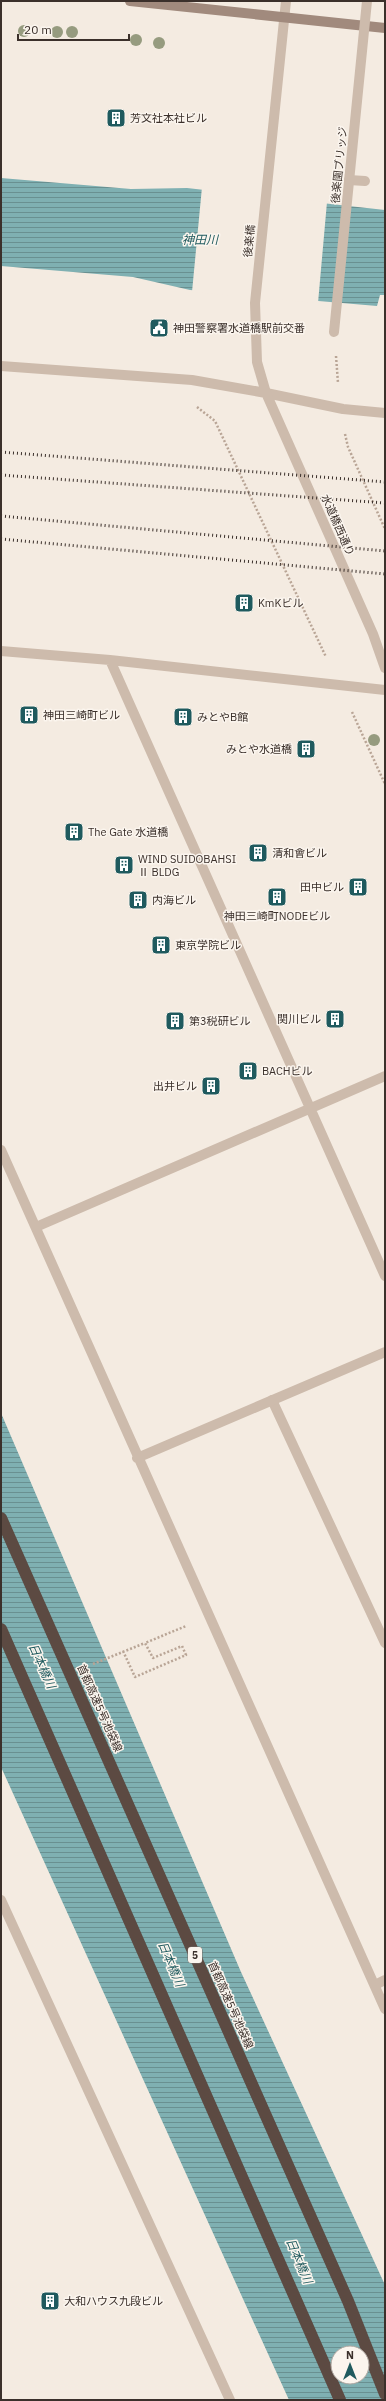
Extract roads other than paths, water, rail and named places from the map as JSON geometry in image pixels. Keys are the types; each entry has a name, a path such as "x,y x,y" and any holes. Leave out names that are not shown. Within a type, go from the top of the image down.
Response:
{"highway":[{"name":"首都高速5号池袋線","path":"1,1518 332,2265 385,2394"},
{"path":"1,1629 340,2400"}],"main road":[{"path":"130,1 385,28"}],"street":[{"name":"後楽橋","path":"266,393 257,362 255,303 286,1"},
{"name":"後楽園ブリッジ","path":"334,332 367,1"},
{"path":"349,180 366,181"},
{"path":"1,366 192,380 343,409 385,413"},
{"name":"水道橋西通り","path":"266,393 372,634 385,668"},
{"path":"1,651 110,660 385,690"},
{"path":"110,660 385,1276"},
{"path":"36,1227 385,1076"},
{"path":"1,1150 137,1458 385,2009"},
{"path":"137,1458 385,1352"},
{"path":"272,1400 385,1643"},
{"path":"1,1900 230,2400"},
{"path":"374,1985 385,1980"}],"water":[{"name":"神田川","path":"1,178 131,189 187,188 385,210 385,295 380,295 377,306 190,290 133,277 1,266"},
{"name":"日本橋川","path":"1,1413 241,1972 385,2285 385,2400 289,2400 1,1767"}],"railway":[{"path":"1,452 385,482"},
{"path":"1,475 385,503"},
{"path":"1,516 385,551"},
{"path":"1,539 385,574"}],"place":[{"name":"芳文社本社ビル","path":"116,118"},
{"name":"神田警察署水道橋駅前交番","path":"159,328"},
{"name":"KmKビル","path":"244,603"},
{"name":"神田三崎町ビル","path":"29,715"},
{"name":"みとやB館","path":"183,717"},
{"name":"みとや水道橋","path":"306,749"},
{"name":"The Gate 水道橋","path":"74,832"},
{"name":"清和會ビル","path":"258,853"},
{"name":"WIND SUIDOBAHSI Ⅱ BLDG","path":"124,865"},
{"name":"田中ビル","path":"358,887"},
{"name":"神田三崎町NODEビル","path":"277,897"},
{"name":"内海ビル","path":"138,900"},
{"name":"東京学院ビル","path":"161,945"},
{"name":"関川ビル","path":"335,1019"},
{"name":"第3税研ビル","path":"175,1021"},
{"name":"BACHビル","path":"248,1071"},
{"name":"出井ビル","path":"211,1086"},
{"name":"大和ハウス九段ビル","path":"50,2301"}]}
